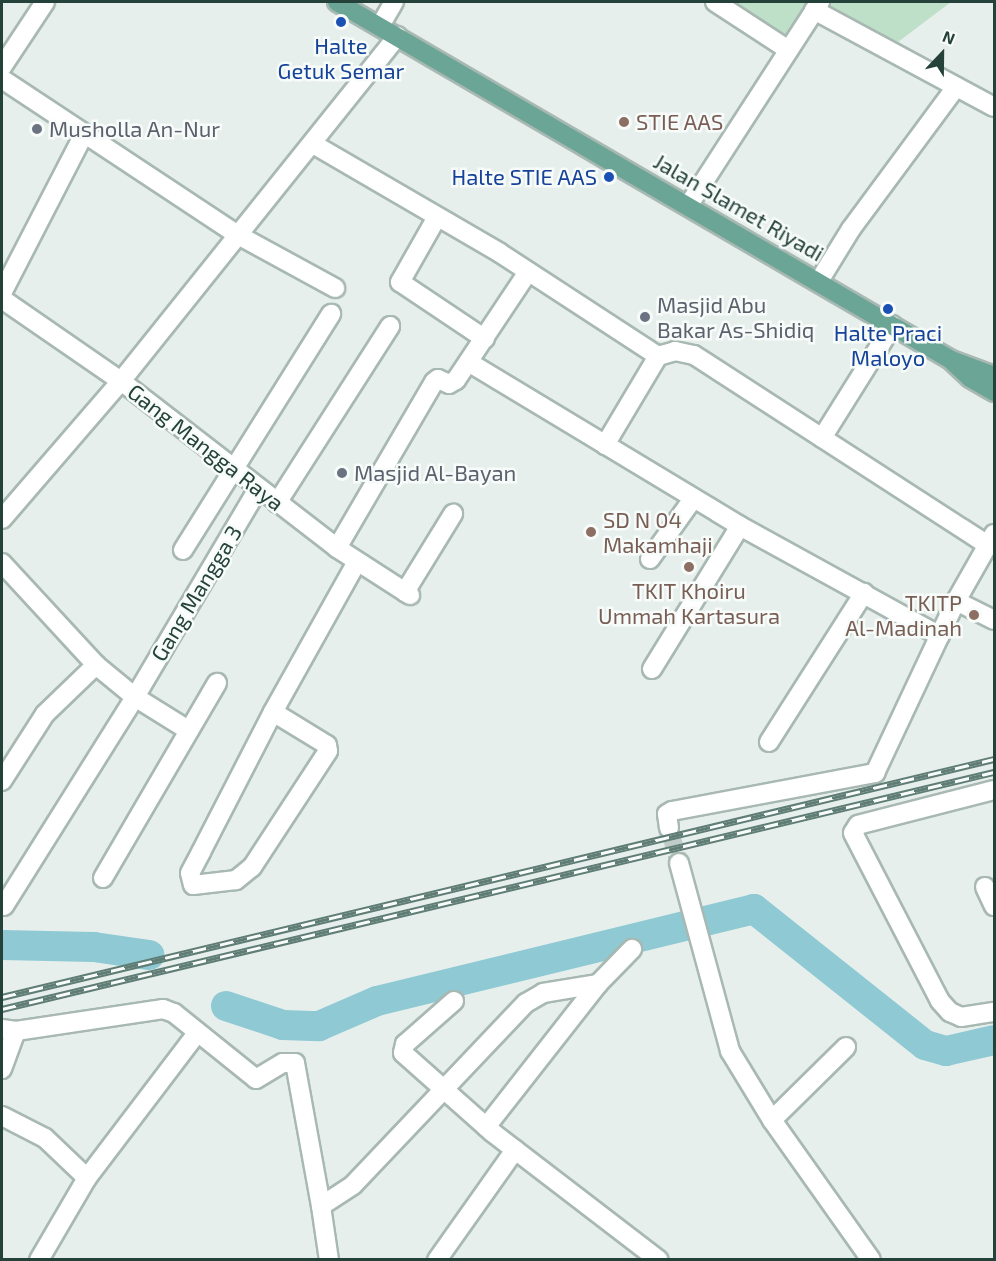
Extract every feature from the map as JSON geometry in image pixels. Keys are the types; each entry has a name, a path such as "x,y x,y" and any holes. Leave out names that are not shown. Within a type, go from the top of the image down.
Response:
{"main road":[{"name":"Jalan Slamet Riyadi","path":"337,2 951,360 994,375"},
{"path":"951,360 970,378 994,392"}],"street":[{"path":"2,67 45,2"},
{"path":"380,26 393,2"},
{"path":"715,2 787,49"},
{"path":"688,206 787,49 817,6 994,107"},
{"path":"2,519 121,381 236,234 313,144 397,36"},
{"path":"2,79 83,136 236,234 335,288"},
{"path":"819,281 852,229 956,87"},
{"path":"2,293 83,136"},
{"path":"313,144 528,272 658,356"},
{"path":"437,217 400,282 485,339"},
{"path":"338,548 434,382 452,383 470,363 528,272"},
{"name":"Gang Mangga Raya","path":"2,299 121,381 258,489 357,562 408,594 453,514"},
{"path":"183,550 331,314"},
{"path":"822,438 893,325"},
{"path":"277,503 390,326"},
{"path":"605,445 658,356 675,351 694,356 822,438 991,539 956,601 874,773 672,811 667,814 669,828"},
{"path":"470,363 693,499 940,636"},
{"name":"Gang Mangga 3","path":"4,906 135,697 258,489"},
{"path":"650,559 693,499"},
{"path":"652,669 740,526"},
{"path":"273,712 327,745 328,751 252,867 236,880 194,885 190,873 273,712 357,562"},
{"path":"2,563 96,666 135,697 188,729"},
{"path":"769,741 864,593"},
{"path":"956,601 994,620"},
{"path":"2,782 45,714 96,666"},
{"path":"103,878 188,729 217,683"},
{"path":"994,790 858,825 853,833 940,1001 950,1012 961,1017 994,1012"},
{"path":"680,863 723,1036 772,1120 871,1260"},
{"path":"985,887 994,906"},
{"path":"486,1128 598,984 632,949"},
{"path":"321,1206 353,1185 526,1003 561,988 598,984"},
{"path":"454,1001 402,1048 407,1058 486,1128 659,1260"},
{"path":"2,1069 9,1030 163,1009 174,1013 256,1079 283,1063 295,1063 329,1260"},
{"path":"39,1260 87,1179 197,1033"},
{"path":"772,1120 846,1047"},
{"path":"2,1116 45,1138 87,1179"},
{"path":"437,1260 514,1150"}],"green space":[{"path":"727,2 951,2 898,42 822,8 796,50"}],"waterway":[{"path":"226,1006 283,1025 319,1026 377,1001 754,909 925,1045 946,1051 994,1040"},
{"path":"2,945 94,947 149,955"}],"tunnel":[{"path":"669,828 679,863"}],"railway":[{"path":"2,997 994,759"},
{"path":"2,1009 994,772"}],"place":[{"name":"Halte Getuk Semar","path":"341,22"},
{"name":"STIE AAS","path":"624,122"},
{"name":"Musholla An-Nur","path":"37,129"},
{"name":"Halte STIE AAS","path":"609,177"},
{"name":"Halte Praci Maloyo","path":"888,309"},
{"name":"Masjid Abu Bakar As-Shidiq","path":"645,317"},
{"name":"Masjid Al-Bayan","path":"342,473"},
{"name":"SD N 04 Makamhaji","path":"591,532"},
{"name":"TKIT Khoiru Ummah Kartasura","path":"689,567"},
{"name":"TKITP Al-Madinah","path":"974,615"}]}
